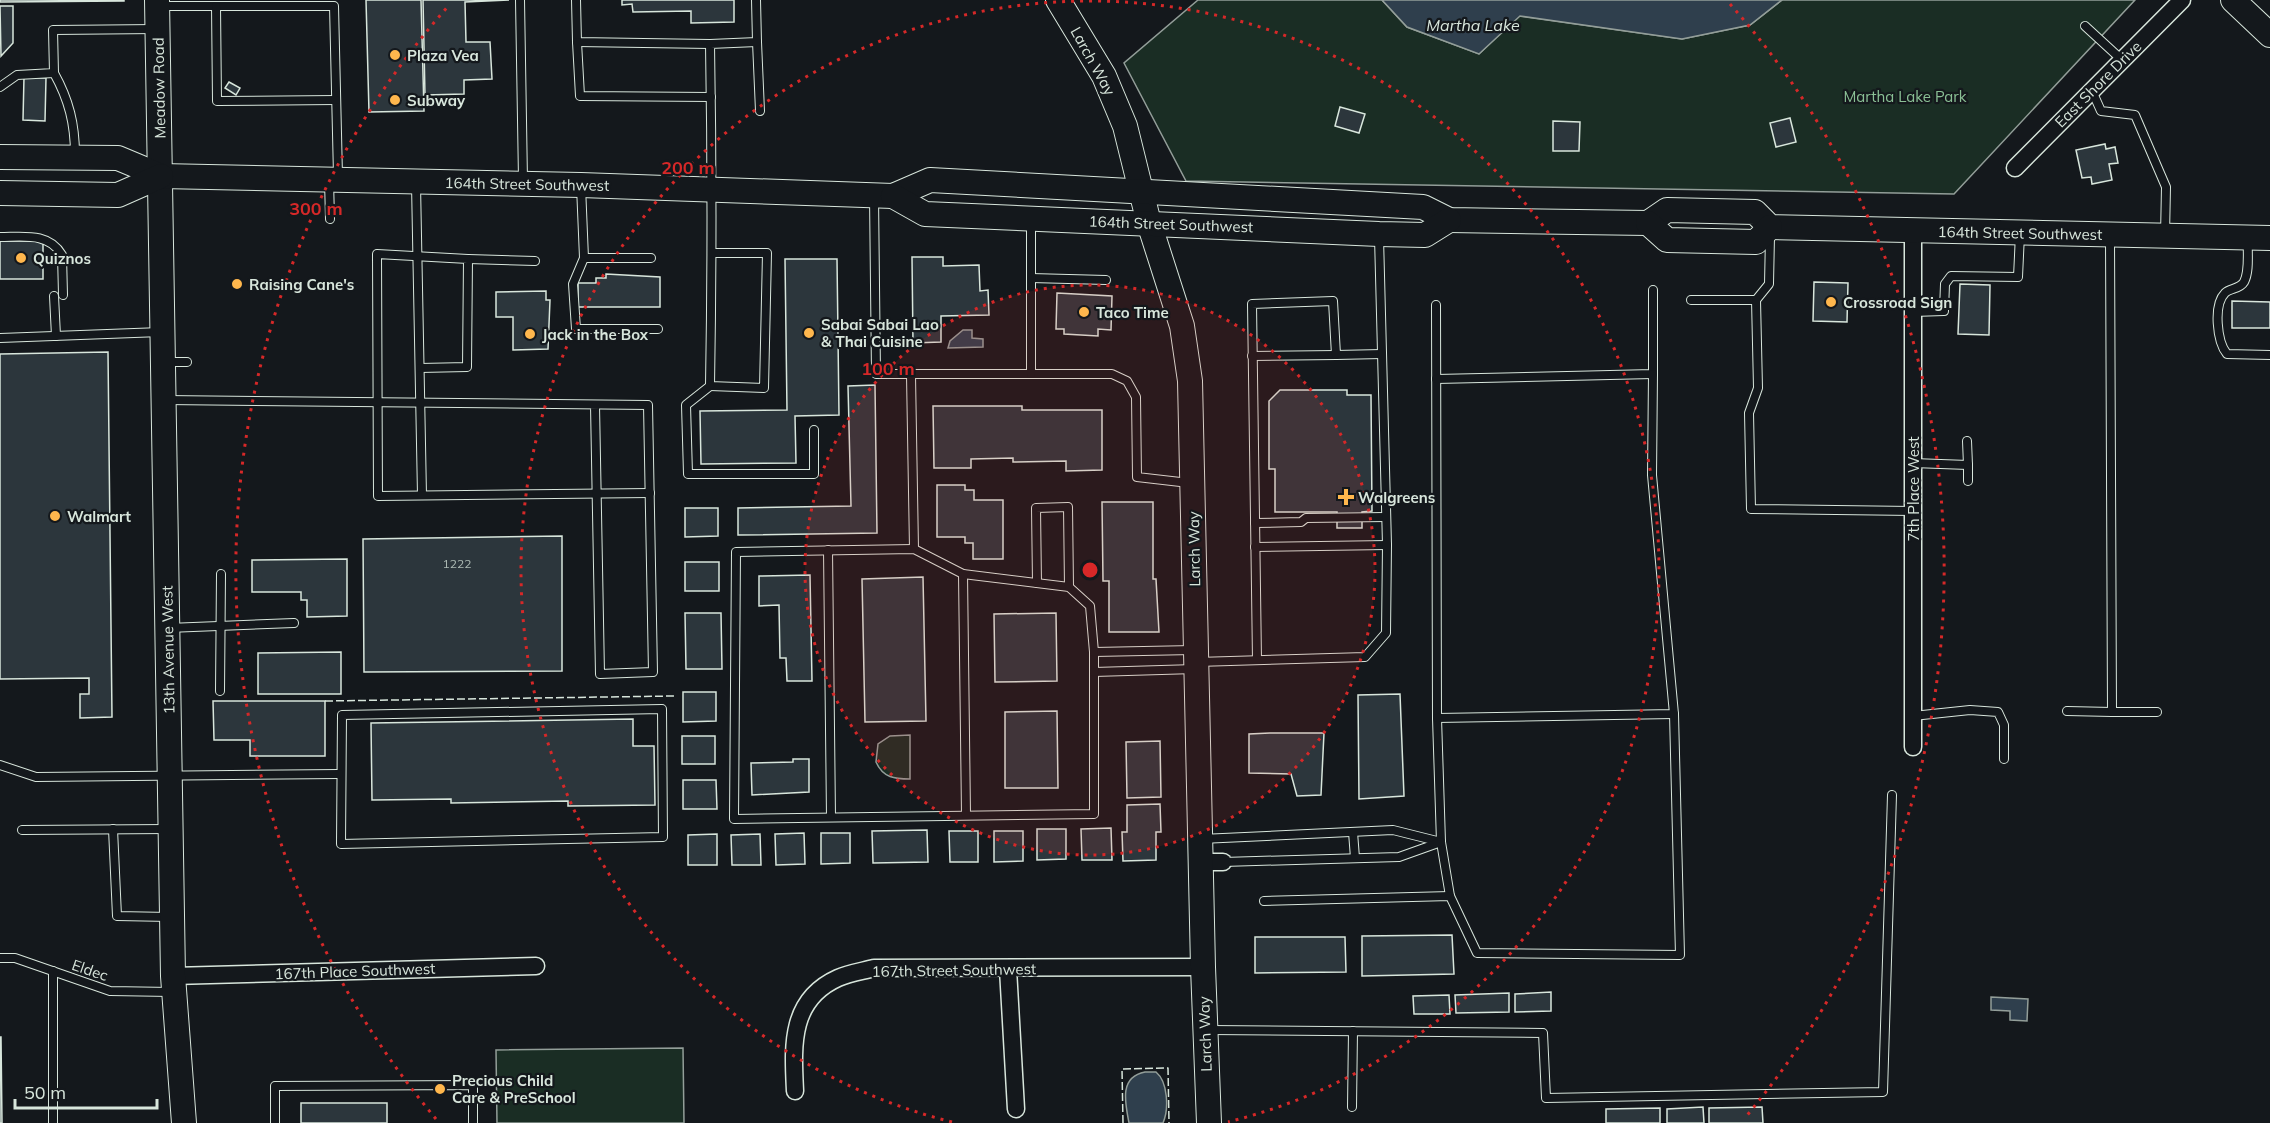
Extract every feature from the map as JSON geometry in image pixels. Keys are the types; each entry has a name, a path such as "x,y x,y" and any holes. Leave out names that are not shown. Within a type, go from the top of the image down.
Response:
{"main road":[{"name":"Larch Way","path":"1058,0 1104,76 1131,146 1149,223 1172,288 1182,326 1190,381 1196,660 1208,854 1203,967 1209,1123"},
{"path":"2233,0 2270,35"},
{"name":"Meadow Road","path":"157,12 161,176"},
{"name":"164th Street Southwest","path":"0,157 118,159 161,176 581,185 884,196 925,214 1379,234 1425,235 1449,220"},
{"name":"164th Street Southwest","path":"0,193 118,195 161,176"},
{"name":"13th Avenue West","path":"161,176 164,332 175,362 165,400 172,917 174,984 184,1123"},
{"name":"164th Street Southwest","path":"884,196 930,180 1423,207 1449,220 1648,223 1667,210 1755,212 1770,226 2259,237"}],"street":[{"name":"East Shore Drive","path":"2015,168 2182,0"},
{"name":"7th Place West","path":"1913,230 1913,747"},
{"name":"167th Place Southwest","path":"174,984 537,966"},
{"name":"167th Street Southwest","path":"795,1091 793,1045 798,1017 816,994 837,978 874,968 1203,967"},
{"path":"1008,969 1016,1109"}],"lane":[{"path":"520,0 523,184"},
{"path":"576,0 580,96 711,97"},
{"path":"756,0 760,111"},
{"path":"216,6 217,101 336,100"},
{"path":"75,158 75,130 66,96 54,73 53,30 157,12 216,6 334,6 336,100 330,219"},
{"path":"2085,26 2122,60"},
{"path":"577,42 710,44 757,42"},
{"path":"710,44 713,189 710,386"},
{"path":"0,87 17,75 54,73"},
{"path":"2092,91 2101,111 2135,115 2166,187 2165,235"},
{"path":"416,181 422,495"},
{"path":"581,185 584,258 573,284 576,329 657,329"},
{"path":"884,196 876,374 1112,374 1127,381 1136,397 1137,477 1192,483"},
{"path":"1031,374 1032,218"},
{"path":"1770,226 1769,284 1756,300 1758,388 1749,413 1751,509 1913,510"},
{"path":"1913,312 1944,311 1945,284 1951,276 2018,277 2020,232"},
{"path":"1094,652 1196,660 1365,657 1386,633 1387,545 1379,234"},
{"path":"2110,234 2112,712"},
{"path":"0,237 40,237 55,246 62,255 56,336"},
{"path":"2259,237 2246,280 2241,286 2226,292 2221,299 2217,334 2221,347 2227,354 2270,355"},
{"path":"712,252 767,253 764,388 710,386 686,405 688,474 814,474 814,430"},
{"path":"535,261 468,260 377,254 378,496 650,493"},
{"path":"584,258 651,258"},
{"path":"420,368 467,367 468,260"},
{"path":"1031,278 1107,280"},
{"path":"1436,305 1437,718 1441,842 1450,896 1477,953 1680,955 1674,714 1652,475 1653,291"},
{"path":"1691,300 1756,300"},
{"path":"1257,660 1252,304 1333,301 1336,355"},
{"path":"0,338 164,332"},
{"path":"1252,356 1382,354"},
{"path":"1436,379 1653,374"},
{"path":"911,375 914,549"},
{"path":"165,400 648,405 653,672 600,674 595,405"},
{"path":"1967,441 1968,481"},
{"path":"1913,463 1968,465"},
{"path":"1037,583 1036,508 1068,507 1069,587"},
{"path":"1255,523 1301,522 1306,518 1386,516"},
{"path":"1256,547 1387,545"},
{"path":"914,549 963,574 1069,587 1090,606 1094,652 1094,814 734,819 735,552 828,550 914,549"},
{"path":"828,550 831,817"},
{"path":"220,691 221,574"},
{"path":"963,574 966,815"},
{"path":"168,628 294,623"},
{"path":"1094,672 1196,660"},
{"path":"662,709 663,837 341,844 339,774 342,715 662,709"},
{"path":"1913,716 1970,710 1998,712 2004,725 2004,759"},
{"path":"2067,711 2157,712"},
{"path":"1437,718 1674,714"},
{"path":"0,765 36,777 339,774"},
{"path":"1205,1030 1543,1033 1546,1098 1883,1092 1892,795"},
{"path":"114,829 117,916 172,917"},
{"path":"22,830 171,829"},
{"path":"1208,854 1353,832 1393,830 1441,842"},
{"path":"1353,832 1355,858"},
{"path":"1208,854 1399,857 1441,842"},
{"path":"1264,902 1450,896"},
{"name":"Eldec","path":"0,958 15,958 110,991 174,984"},
{"path":"53,971 53,1123"},
{"path":"1352,1107 1353,1031"},
{"path":"275,1123 275,1086 473,1085 473,1123"}],"green space":[{"name":"Martha Lake Park","path":"1198,0 1382,0 1407,27 1479,54 1519,16 1682,39 1750,25 1782,0 2135,0 1954,194 1186,181 1124,63"},
{"path":"910,735 910,779 894,778 882,771 876,762 878,744 890,736"},
{"path":"683,1048 684,1123 497,1123 496,1050"}],"water":[{"name":"Martha Lake","path":"1382,0 1782,0 1750,25 1682,39 1520,16 1479,54 1407,27"},
{"path":"963,330 972,330 972,338 983,339 983,347 948,348 950,341"},
{"path":"1991,997 2028,999 2027,1021 2010,1020 2010,1011 1991,1010"},
{"path":"1145,1072 1156,1072 1163,1082 1167,1103 1163,1123 1129,1123 1125,1099 1127,1085 1131,1079"}],"building":[{"path":"0,0 124,0 124,1 0,2"},
{"name":"Plaza Vea","path":"366,0 421,0 424,111 369,112"},
{"path":"423,0 509,0 465,2 466,42 490,42 492,79 464,80 464,94 425,95"},
{"path":"622,0 734,0 734,22 691,23 691,11 633,12 632,4 622,5"},
{"path":"0,6 13,6 13,43 1,56"},
{"path":"24,77 46,78 45,121 23,120"},
{"path":"229,82 240,88 236,95 225,88"},
{"path":"1340,107 1365,114 1359,133 1335,126"},
{"path":"1790,118 1796,142 1776,147 1770,123"},
{"path":"1553,121 1580,122 1579,151 1553,151"},
{"path":"2105,144 2106,149 2115,147 2118,163 2109,164 2112,180 2092,184 2091,177 2082,178 2076,150"},
{"path":"0,241 43,241 43,279 0,279"},
{"path":"912,257 943,257 943,266 979,265 980,291 988,290 989,315 941,316 941,342 913,343"},
{"path":"785,259 837,259 839,415 795,416 796,463 701,464 700,411 787,410"},
{"path":"606,274 660,277 660,307 578,307 578,283 596,283 596,278 606,278"},
{"name":"Crossroad Sign","path":"1814,282 1848,283 1847,322 1813,321"},
{"path":"1960,284 1990,285 1989,335 1958,334"},
{"name":"Jack in the Box","path":"546,291 546,300 550,300 548,349 513,350 513,317 496,317 496,292"},
{"name":"Taco Time","path":"1057,293 1112,296 1111,330 1098,329 1098,336 1064,334 1064,329 1056,329"},
{"path":"2232,301 2270,302 2270,328 2232,328"},
{"name":"Walmart","path":"108,352 112,717 80,718 80,694 89,694 89,678 0,679 0,354"},
{"path":"875,385 877,533 738,535 738,508 851,506 848,386"},
{"name":"Walgreens","path":"1280,390 1347,390 1347,395 1371,395 1372,511 1362,512 1362,528 1337,528 1337,512 1275,512 1275,469 1269,469 1269,401"},
{"path":"933,406 1022,406 1022,410 1102,410 1102,470 1066,471 1066,461 1013,462 1013,458 971,459 971,468 934,468"},
{"path":"937,485 965,485 965,490 974,490 974,500 1003,500 1003,559 973,559 973,543 965,543 965,537 937,537"},
{"path":"1102,502 1153,502 1153,579 1156,579 1159,632 1109,632 1109,581 1103,581"},
{"path":"685,508 718,508 718,536 685,537"},
{"path":"562,536 562,671 364,672 363,539"},
{"path":"347,559 347,616 307,617 307,600 301,600 301,592 252,592 252,560"},
{"path":"685,562 719,562 719,591 685,591"},
{"path":"810,575 812,681 787,681 786,658 780,658 779,605 759,606 759,576"},
{"path":"923,577 926,721 865,722 862,579"},
{"path":"685,613 721,613 722,669 686,669"},
{"path":"1056,613 1057,681 995,682 994,614"},
{"path":"341,652 341,694 258,694 258,653"},
{"path":"683,692 716,692 716,721 683,722"},
{"path":"1400,694 1404,796 1359,799 1358,695"},
{"path":"213,701 325,701 325,756 250,756 250,740 214,740"},
{"path":"1057,711 1058,788 1005,788 1005,712"},
{"path":"633,719 633,746 654,746 655,805 568,806 568,801 451,803 451,799 372,800 371,723"},
{"path":"1324,733 1321,795 1297,796 1291,774 1249,773 1249,734"},
{"path":"682,736 715,736 715,764 682,764"},
{"path":"1160,741 1161,797 1127,798 1126,742"},
{"path":"793,759 809,759 809,792 752,795 751,763 793,762"},
{"path":"683,780 716,780 717,809 683,809"},
{"path":"1160,804 1161,832 1156,832 1156,860 1123,861 1122,832 1127,832 1127,805"},
{"path":"1111,828 1112,860 1082,860 1081,829"},
{"path":"1037,829 1066,829 1066,859 1037,860"},
{"path":"927,830 928,862 873,863 872,831"},
{"path":"949,831 978,831 978,862 950,862"},
{"path":"994,831 1023,831 1023,861 994,862"},
{"path":"804,833 805,864 776,865 775,834"},
{"path":"821,833 850,833 850,863 821,864"},
{"path":"717,834 717,865 688,865 688,835"},
{"path":"760,834 761,865 732,865 731,835"},
{"path":"1452,935 1454,974 1362,976 1362,936"},
{"path":"1255,937 1345,937 1346,972 1255,973"},
{"path":"1551,992 1551,1011 1515,1012 1515,994"},
{"path":"1509,993 1509,1012 1456,1013 1455,995"},
{"path":"1449,995 1450,1014 1414,1014 1413,996"},
{"path":"1,1037 2,1123 0,1123"},
{"path":"301,1103 387,1103 387,1123 301,1123"},
{"path":"1703,1107 1704,1123 1667,1123 1667,1109"},
{"path":"1762,1107 1763,1123 1709,1123 1709,1108"},
{"path":"1660,1108 1660,1123 1606,1123 1606,1109"}],"fence":[{"path":"325,701 674,696"},
{"path":"1123,1123 1122,1069 1168,1068 1169,1123"}],"place":[{"name":"Plaza Vea","path":"395,55"},
{"name":"Subway","path":"395,100"},
{"name":"Quiznos","path":"21,258"},
{"name":"Raising Cane's","path":"237,284"},
{"name":"Crossroad Sign","path":"1831,302"},
{"name":"Taco Time","path":"1084,312"},
{"name":"Sabai Sabai Lao & Thai Cuisine","path":"809,333"},
{"name":"Jack in the Box","path":"530,334"},
{"name":"Walgreens","path":"1346,497"},
{"name":"Walmart","path":"55,516"},
{"name":"Precious Child Care & PreSchool","path":"440,1089"}]}
